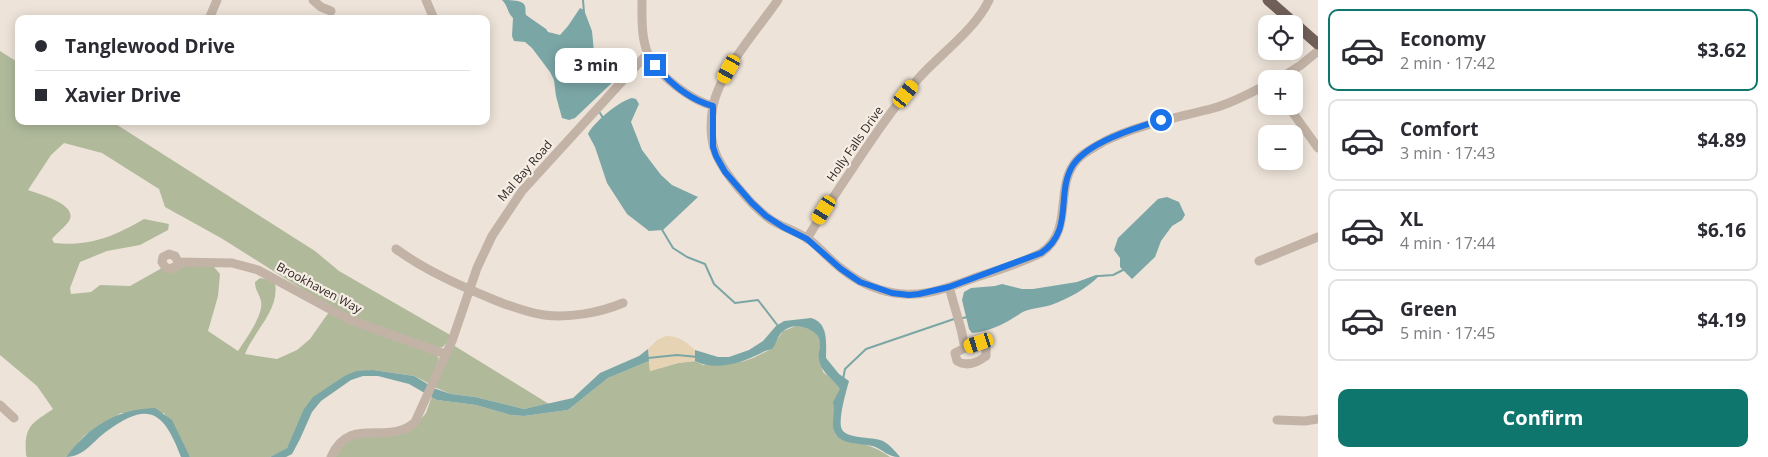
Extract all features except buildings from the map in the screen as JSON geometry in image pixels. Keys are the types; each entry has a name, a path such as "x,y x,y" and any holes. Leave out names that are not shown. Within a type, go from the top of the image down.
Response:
{"main road":[{"path":"1268,0 1318,44"}],"street":[{"path":"211,15 217,0"},
{"path":"313,0 321,7 331,11"},
{"path":"426,0 432,15"},
{"path":"642,0 643,28 648,53 660,71 697,100 713,106"},
{"path":"778,0 729,69 722,82 713,106 713,147 716,156 725,172 766,216 807,239 851,276 881,290 909,295 949,287 1025,261 1046,250 1057,236 1070,172 1078,158 1124,132 1161,120 1219,106 1258,89"},
{"name":"Holly Falls Drive","path":"807,239 828,204 889,116 917,80 969,27 989,0"},
{"path":"1293,70 1318,51"},
{"name":"Mal Bay Road","path":"331,457 340,444 354,434 359,432 392,433 410,427 418,417 458,325 477,268 492,236 522,191 648,53"},
{"path":"1294,115 1318,148"},
{"path":"1259,261 1318,237"},
{"path":"396,249 410,259 469,290 527,312 546,316 585,314 623,303"},
{"name":"Brookhaven Way","path":"178,262 232,263 258,270 350,320 445,354"},
{"path":"949,287 962,329 965,348"},
{"path":"0,405 14,418"},
{"path":"1277,420 1305,422 1318,419"}],"green space":[{"path":"0,51 15,60 15,125 117,125 315,251 339,271 452,336 443,347 439,348 352,318 318,299 221,238 165,207 159,189 102,153 64,143 51,155 28,190 63,205 71,215 69,221 52,239 54,243 90,242 112,235 144,219 169,224 168,230 140,245 107,251 80,262 70,288 71,294 91,292 100,285 130,286 162,268 171,271 184,265 214,267 220,274 218,296 208,331 238,351 260,313 261,301 255,282 260,278 271,280 275,283 276,293 274,302 245,354 277,359 297,350 310,339 329,312 434,353 439,358 430,384 414,376 373,370 346,375 334,384 295,432 287,448 270,457 190,457 164,413 121,413 84,436 66,457 27,457 26,438 28,432 34,422 53,409 37,386 0,355"},
{"path":"796,326 808,328 817,334 821,342 819,350 823,372 835,381 841,389 834,402 834,431 837,436 871,447 890,457 334,457 349,439 416,425 426,413 432,396 437,400 476,405 511,415 524,416 568,410 608,378 649,361 650,371 678,363 695,361 703,365 741,362 771,349 783,331"},
{"path":"453,345 549,404 524,409 475,397 451,394 434,387"}],"sand":[{"path":"666,336 679,338 692,347 695,350 695,361 678,363 650,371 648,349 657,340"}],"water":[{"path":"502,0 524,4 526,15 548,32 560,35 580,8 584,10 592,31 594,52 617,78 575,118 569,120 562,118 554,80 550,72 532,48 525,42 514,41 512,36 513,18"},
{"path":"632,98 636,99 639,104 631,122 642,150 661,175 672,185 698,197 663,230 649,231 627,214 607,183 595,147 588,134 595,124 607,113 620,103"},
{"path":"1167,197 1179,202 1185,215 1182,220 1172,226 1161,241 1155,257 1132,279 1120,267 1120,258 1114,250 1118,238 1158,199"},
{"path":"1100,275 1084,289 1057,303 1025,311 985,331 972,333 969,329 962,300 964,292 971,288 1002,284 1022,289 1033,289 1077,282"},
{"path":"811,318 821,324 824,329 826,358 839,374 849,381 841,417 843,431 853,436 883,441 900,457 891,456 872,446 846,442 835,433 833,426 833,402 840,389 820,364 820,340 816,334 804,327 794,326 786,329 780,334 772,349 740,362 712,366 695,361 695,350 718,357 729,357 749,350 763,341 776,326 784,321"},
{"path":"648,349 649,361 608,378 568,410 524,416 511,415 476,405 437,400 409,384 378,376 363,376 351,380 321,401 312,412 292,454 286,457 270,457 287,448 304,409 313,397 346,375 357,371 373,370 414,376 436,389 451,394 475,397 524,409 573,398 600,373 639,356"},
{"path":"155,408 172,420 190,457 181,457 175,442 161,421 153,416 144,414 122,421 83,451 66,457 84,437 104,422 128,412"}],"waterway":[{"path":"583,0 584,12"},
{"path":"600,113 603,118"},
{"path":"661,228 673,248 687,257 705,264 714,284 735,303 758,300 778,326"},
{"path":"1099,276 1113,275 1123,270"},
{"path":"963,318 967,317"},
{"path":"843,379 845,369 866,349 954,319"},
{"path":"648,358 677,355 698,357"}],"route":[{"path":"655,65 689,95 713,106 712,138 716,156 725,172 759,210 773,221 817,246 841,269 860,282 892,293 909,295 949,287 1025,261 1046,250 1057,236 1063,217 1068,177 1078,158 1096,146 1124,132 1161,120"}]}
